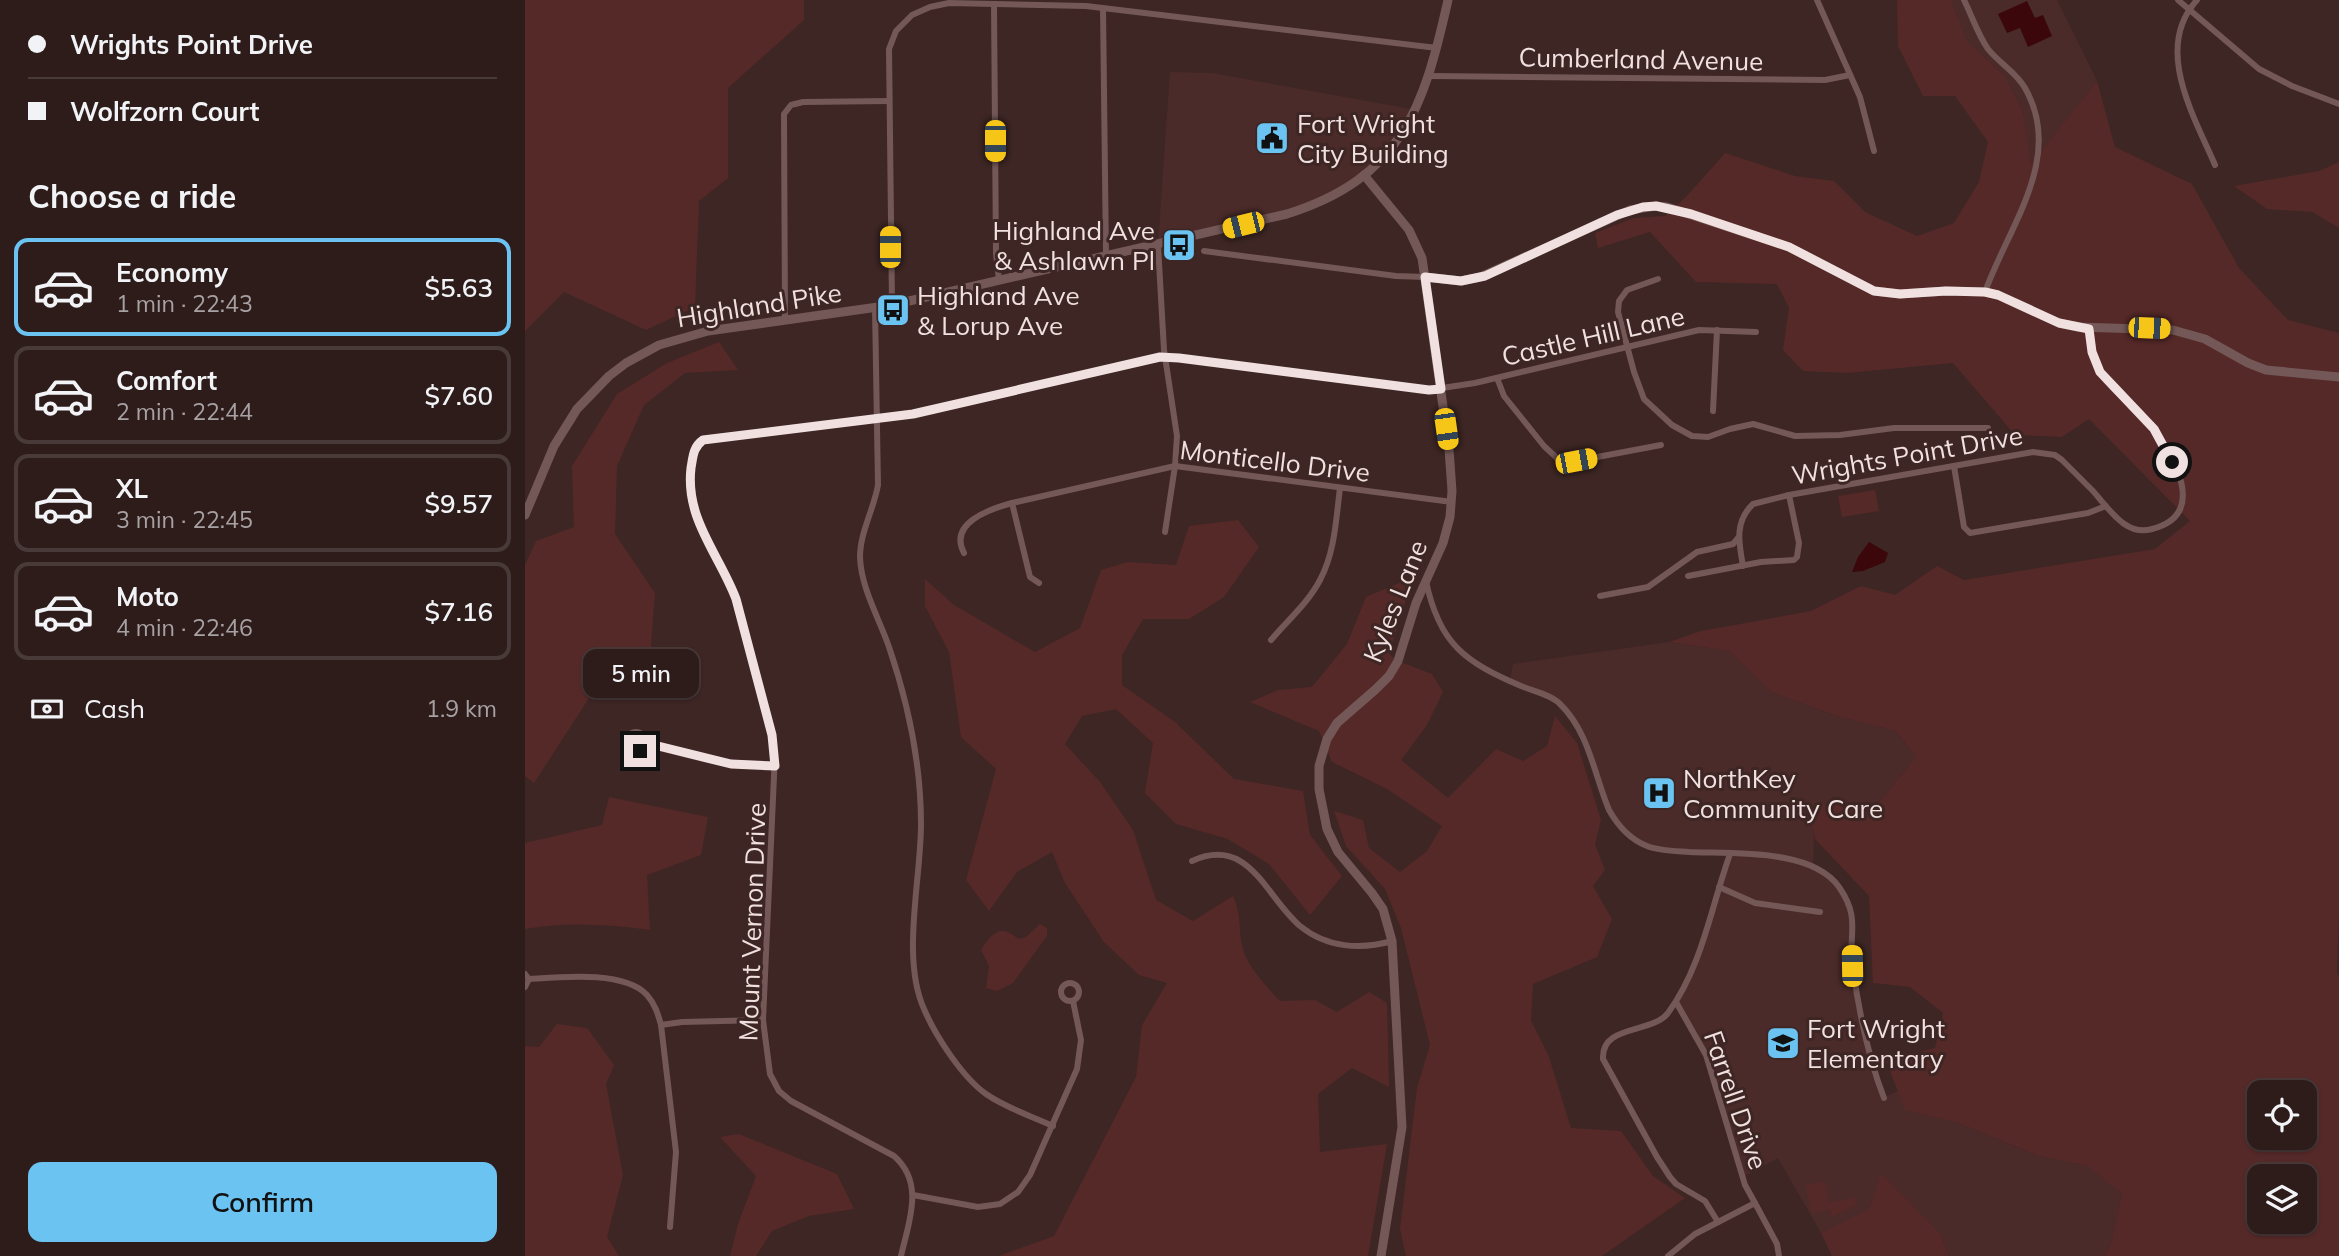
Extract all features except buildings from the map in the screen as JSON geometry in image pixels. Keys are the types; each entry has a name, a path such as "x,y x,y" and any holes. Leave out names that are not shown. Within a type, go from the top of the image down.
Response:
{"main road":[{"path":"1364,175 1387,152 1417,110 1430,76 1448,0"},
{"name":"Highland Pike","path":"525,515 554,446 577,409 594,389 642,354 677,339 708,331 892,305 1158,245 1307,208 1335,195 1364,175"},
{"name":"Kyles Lane","path":"1364,175 1415,240 1422,258 1452,478 1452,502 1443,542 1416,603 1398,661 1383,683 1337,723 1327,739 1319,766 1319,789 1327,829 1338,852 1383,909 1392,941 1402,1127 1381,1256"},
{"path":"1425,277 1461,281 1485,276 1617,215 1656,206 1691,214 1789,247 1874,291 1900,294 1985,292 1998,295 2059,323 2089,329 2172,330 2205,339 2266,370 2339,377"}],"street":[{"path":"1817,0 1860,97 1874,151"},
{"path":"1965,0 1987,47 2025,87 2038,127 2036,173 1985,292"},
{"path":"2178,0 2266,73 2339,104"},
{"path":"2197,0 2181,26 2177,68 2189,106 2215,165"},
{"path":"892,305 889,49 892,38 902,23 912,15 930,7 949,4 1103,8 1437,48"},
{"path":"994,4 996,254 999,280"},
{"path":"1103,8 1106,257"},
{"name":"Cumberland Avenue","path":"1430,76 1825,80 1850,75"},
{"path":"785,321 784,114 790,106 803,102 889,101"},
{"path":"1158,245 1165,357 1177,436 1165,532"},
{"path":"1204,251 1396,276 1425,277"},
{"path":"1658,279 1627,290 1619,300 1618,312 1644,399 1672,425 1692,436 1708,437 1753,424 1795,436 1840,435 1894,428 1988,428"},
{"path":"875,308 879,485 862,542 861,567 863,580 902,688 918,780 921,844 913,950 918,992 929,1021 974,1084 996,1100 1053,1126"},
{"name":"Wrights Point Drive","path":"1738,538 1743,517 1753,504 1789,495 2033,452 2055,455 2127,526 2147,531 2167,524 2181,507 2184,488 2154,429 2100,372 2092,352 2089,329"},
{"name":"Castle Hill Lane","path":"1441,389 1699,330 1756,332"},
{"path":"1713,411 1717,330"},
{"name":"Mount Vernon Drive","path":"913,1195 909,1174 894,1156 790,1101 774,1083 768,1065 764,1020 775,766 772,735 736,599 729,581 703,536 691,503 690,475 695,448 699,442 711,438 913,414 1165,357 1429,390 1441,389"},
{"path":"1497,378 1504,396 1543,446 1564,461 1661,445"},
{"name":"Monticello Drive","path":"964,553 960,538 967,525 987,510 1175,466 1452,502"},
{"path":"1954,466 1964,527 1970,533 2088,513 2106,506"},
{"path":"1271,640 1311,595 1325,569 1334,537 1339,488"},
{"path":"1688,576 1796,558 1799,544 1789,495"},
{"path":"1012,503 1030,577 1039,583"},
{"path":"1599,596 1648,587 1697,552 1727,546 1738,538 1743,566"},
{"path":"1426,581 1434,615 1448,638 1461,652 1492,672 1557,700 1576,721 1609,810 1629,836 1652,848 1781,858 1813,866 1829,875 1846,898 1853,920 1852,966 1867,1045 1884,1098"},
{"path":"646,743 731,764 775,766"},
{"path":"1192,861 1226,854 1243,862 1300,926 1324,940 1363,948 1392,941"},
{"path":"1718,1222 1705,1201 1670,1177 1603,1059 1603,1050 1606,1044 1664,1017 1676,1002 1696,960 1731,854"},
{"path":"1719,887 1755,902 1820,912"},
{"path":"526,980 565,977 626,982 647,995 655,1006 660,1025 676,1152 670,1227"},
{"path":"901,1256 913,1195 978,1208 1000,1204 1018,1192 1024,1184 1053,1126 1080,1060 1080,1029 1073,1001"},
{"name":"Farrell Drive","path":"1676,1002 1706,1055 1745,1185 1777,1244 1779,1256"},
{"path":"660,1025 764,1020"},
{"name":"Farrell Drive","path":"1668,1256 1695,1234 1755,1203"}],"shaded area":[{"path":"525,0 804,0 804,20 728,88 728,178 699,201 695,307 646,330 564,292 525,331"},
{"path":"1897,0 1951,0 1967,41 2005,76 2023,111 2031,164 2097,81 2115,147 2192,184 2239,268 2288,320 2339,333 2339,1256 2105,1256 2111,1243 2122,1193 2087,1166 2039,1156 1958,1123 1905,1110 1886,1061 1935,1048 1943,1013 1910,987 1873,983 1869,896 1815,839 1808,807 1878,803 1916,757 1896,731 1836,716 1771,692 1729,651 1669,642 1701,631 1811,611 1861,586 1895,595 1937,566 1964,580 2155,549 2190,521 2089,419 2062,437 2015,435 1953,363 1847,373 1803,371 1783,350 1789,308 1777,284 1696,282 1650,232 1598,248 1595,233 1634,218 1665,216 1686,197 1725,153 1795,176 1834,181 1865,212 1917,236 1954,223 1979,182 1988,142 1955,96 1923,96 1898,46"},
{"path":"1951,0 2057,0 2097,81 2031,165 2023,111 2005,76 1967,41"},
{"path":"2027,1 2035,18 2043,15 2052,36 2028,47 2020,28 2007,33 1998,14"},
{"path":"1170,72 1212,73 1417,110 1387,152 1324,201 1158,245"},
{"path":"2339,162 2339,228 2312,212 2267,209 2234,186 2319,171"},
{"path":"719,342 738,370 685,373 644,405 617,466 615,534 655,593 649,670 602,678 534,783 525,776 525,565 536,541 574,527 572,466 617,394 667,363"},
{"path":"1875,490 1879,511 1842,517 1838,496"},
{"path":"1238,520 1259,547 1224,597 1189,619 1143,619 1122,655 1122,685 1175,722 1234,779 1303,791 1310,835 1342,876 1310,915 1269,864 1228,839 1176,824 1145,793 1153,743 1116,709 1082,716 1065,744 1100,782 1133,830 1156,900 1193,921 1233,896 1247,960 1280,1001 1315,1000 1337,1012 1369,992 1387,1003 1389,1087 1352,1068 1318,1094 1320,1152 1387,1144 1368,1256 999,1256 1054,1236 1136,1077 1142,1025 1167,983 1139,975 1104,942 1065,883 1052,852 1017,872 989,911 966,880 996,769 961,737 949,652 925,606 925,579 954,605 1035,652 1080,628 1101,570 1128,562 1176,565 1189,526"},
{"path":"1869,542 1888,553 1885,562 1863,571 1852,572 1858,557"},
{"path":"1413,577 1389,654 1398,661 1432,674 1443,692 1427,725 1401,760 1448,798 1496,749 1523,761 1547,746 1555,716 1577,743 1601,820 1595,844 1605,870 1593,886 1612,919 1597,957 1533,984 1531,1021 1549,1057 1571,1128 1621,1131 1653,1176 1685,1198 1602,1256 1406,1256 1400,1229 1417,1088 1430,1045 1401,928 1385,889 1346,846 1334,811 1363,820 1369,848 1400,872 1427,851 1442,826 1387,789 1332,762 1319,731 1250,702 1278,690 1312,687 1347,644 1366,597"},
{"path":"1669,642 1729,651 1771,692 1836,716 1896,731 1916,757 1878,803 1847,803 1808,808 1814,835 1813,866 1828,875 1851,908 1852,952 1867,1045 1884,1097 1898,1091 1906,1110 1958,1123 2039,1156 2087,1166 2122,1192 2111,1243 2105,1256 1949,1256 1940,1233 1881,1174 1869,1209 1821,1233 1778,1158 1743,1177 1706,1055 1676,1002 1687,982 1730,854 1673,851 1645,845 1615,821 1583,736 1557,700 1510,681 1513,664"},
{"path":"609,797 708,817 701,855 647,875 650,930 587,925 525,929 525,843 602,825"},
{"path":"1040,924 1047,928 1047,936 1013,983 997,991 986,988 989,966 981,950 989,939 1001,931 1018,939 1026,937"},
{"path":"557,1024 587,1028 614,1065 606,1084 623,1175 607,1237 619,1256 525,1256 525,1046 539,1047"},
{"path":"739,1134 837,1174 854,1209 809,1216 772,1231 756,1256 730,1256 738,1224 756,1176 720,1137"},
{"path":"1881,1173 1940,1233 1949,1256 1832,1256 1821,1233 1869,1209"},
{"path":"1825,1181 1829,1202 1855,1198 1857,1205 1832,1217 1830,1210 1811,1213 1806,1185"}],"place":[{"name":"Fort Wright City Building","path":"1272,138"},
{"name":"Highland Ave & Ashlawn Pl","path":"1179,245"},
{"name":"Highland Ave & Lorup Ave","path":"893,310"},
{"name":"NorthKey Community Care","path":"1659,793"},
{"name":"Fort Wright Elementary","path":"1783,1043"}],"route":[{"path":"640,751 646,743 731,764 775,766 772,735 736,599 729,581 703,536 691,503 692,457 699,442 711,438 913,414 1160,357 1429,390 1441,389 1425,277 1461,281 1485,276 1617,215 1643,207 1667,207 1789,247 1874,291 1891,294 1985,292 1998,295 2059,323 2089,329 2092,352 2100,372 2154,429 2172,462"}]}
